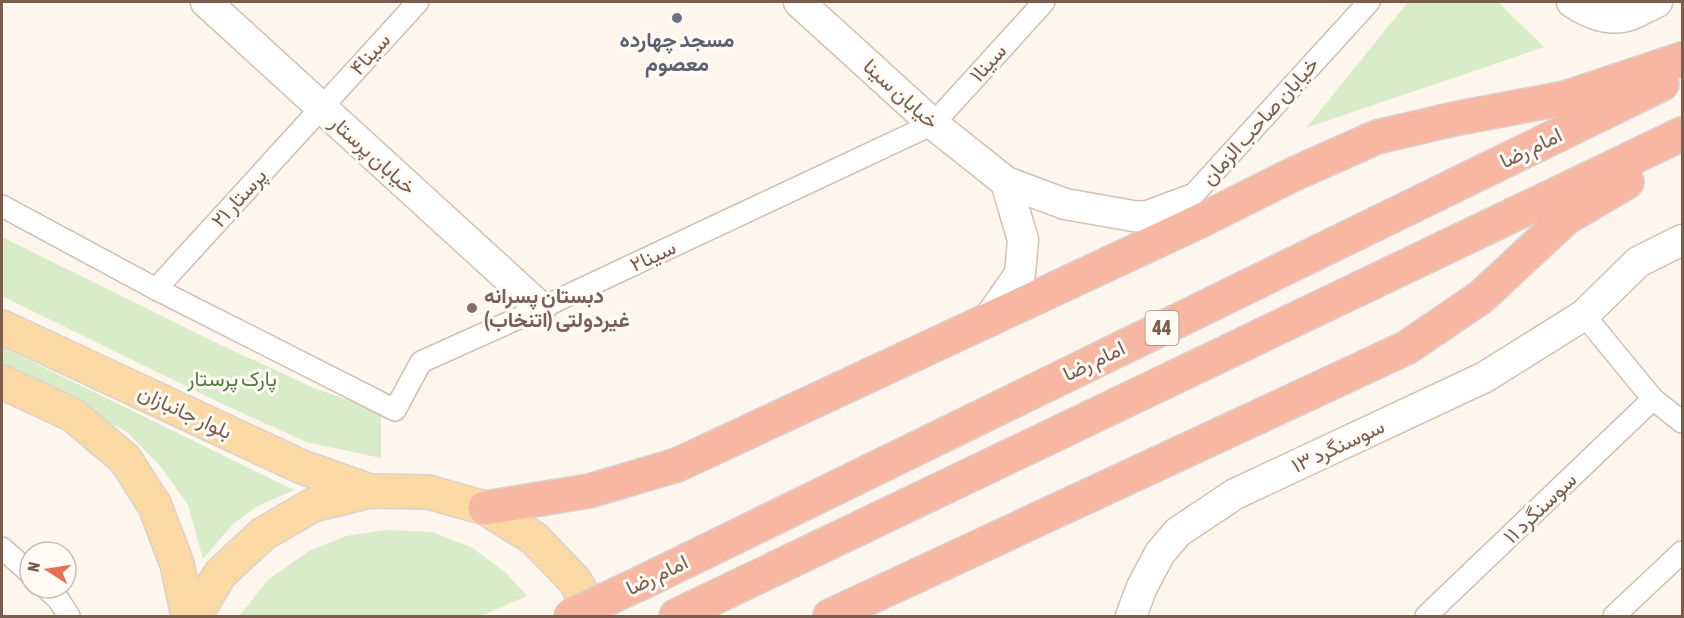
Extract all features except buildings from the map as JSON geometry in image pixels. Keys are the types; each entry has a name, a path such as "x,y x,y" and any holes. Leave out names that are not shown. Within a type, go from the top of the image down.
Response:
{"highway":[{"path":"485,508 589,491 677,465 1377,137 1454,119 1565,98 1683,59"},
{"name":"امام رضا","path":"570,616 1683,74"},
{"name":"44","path":"676,616 1683,134"},
{"path":"830,616 1406,348 1481,297 1566,218 1683,148"}],"main road":[{"name":"بلوار جانبازان","path":"2,327 303,467 370,491"},
{"path":"2,382 73,415 125,459 155,506 177,564 188,616"},
{"path":"195,616 220,574 262,534 313,505 370,491 428,492 485,508 534,538 575,581 595,616"}],"street":[{"name":"خیابان پرستار","path":"206,2 541,308"},
{"name":"سینا۴","path":"322,108 418,2"},
{"name":"خیابان سینا","path":"799,2 933,124 1006,182 1065,204 1133,216 1202,220"},
{"name":"سینا۱","path":"933,124 1044,2"},
{"name":"خیابان صاحب الزمان","path":"1133,216 1194,194 1369,2"},
{"path":"1572,2 1601,17 1623,17 1657,2"},
{"name":"پرستار ۲۱","path":"156,289 322,108"},
{"name":"سینا۲","path":"156,289 395,410 421,362 933,124"},
{"path":"988,320 1020,274 1023,240 1006,182"},
{"path":"2,206 156,289"},
{"name":"سوسنگرد ۱۳","path":"1131,616 1142,587 1160,553 1178,532 1235,494 1485,377 1584,315 1638,262 1683,240"},
{"path":"1584,315 1653,399 1683,422"},
{"name":"سوسنگرد ۱۱","path":"1426,616 1653,399"},
{"path":"2,548 18,562"},
{"path":"1614,616 1683,552"},
{"path":"59,600 69,616"}],"green space":[{"path":"1408,2 1498,2 1544,47 1306,128"},
{"name":"پارک پرستار","path":"2,237 223,346 312,387 381,412 381,458 306,442 216,401 2,296"},
{"path":"2,347 294,490 258,506 233,524 203,559 188,505 161,467 127,432 2,367"},
{"path":"386,530 432,532 471,547 505,572 527,596 481,616 239,616 269,579 309,551 346,536"}],"place":[{"name":"مسجد چهارده معصوم","path":"677,18"},
{"name":"دبستان پسرانه غیردولتی (اتنخاب)","path":"472,308"}]}
